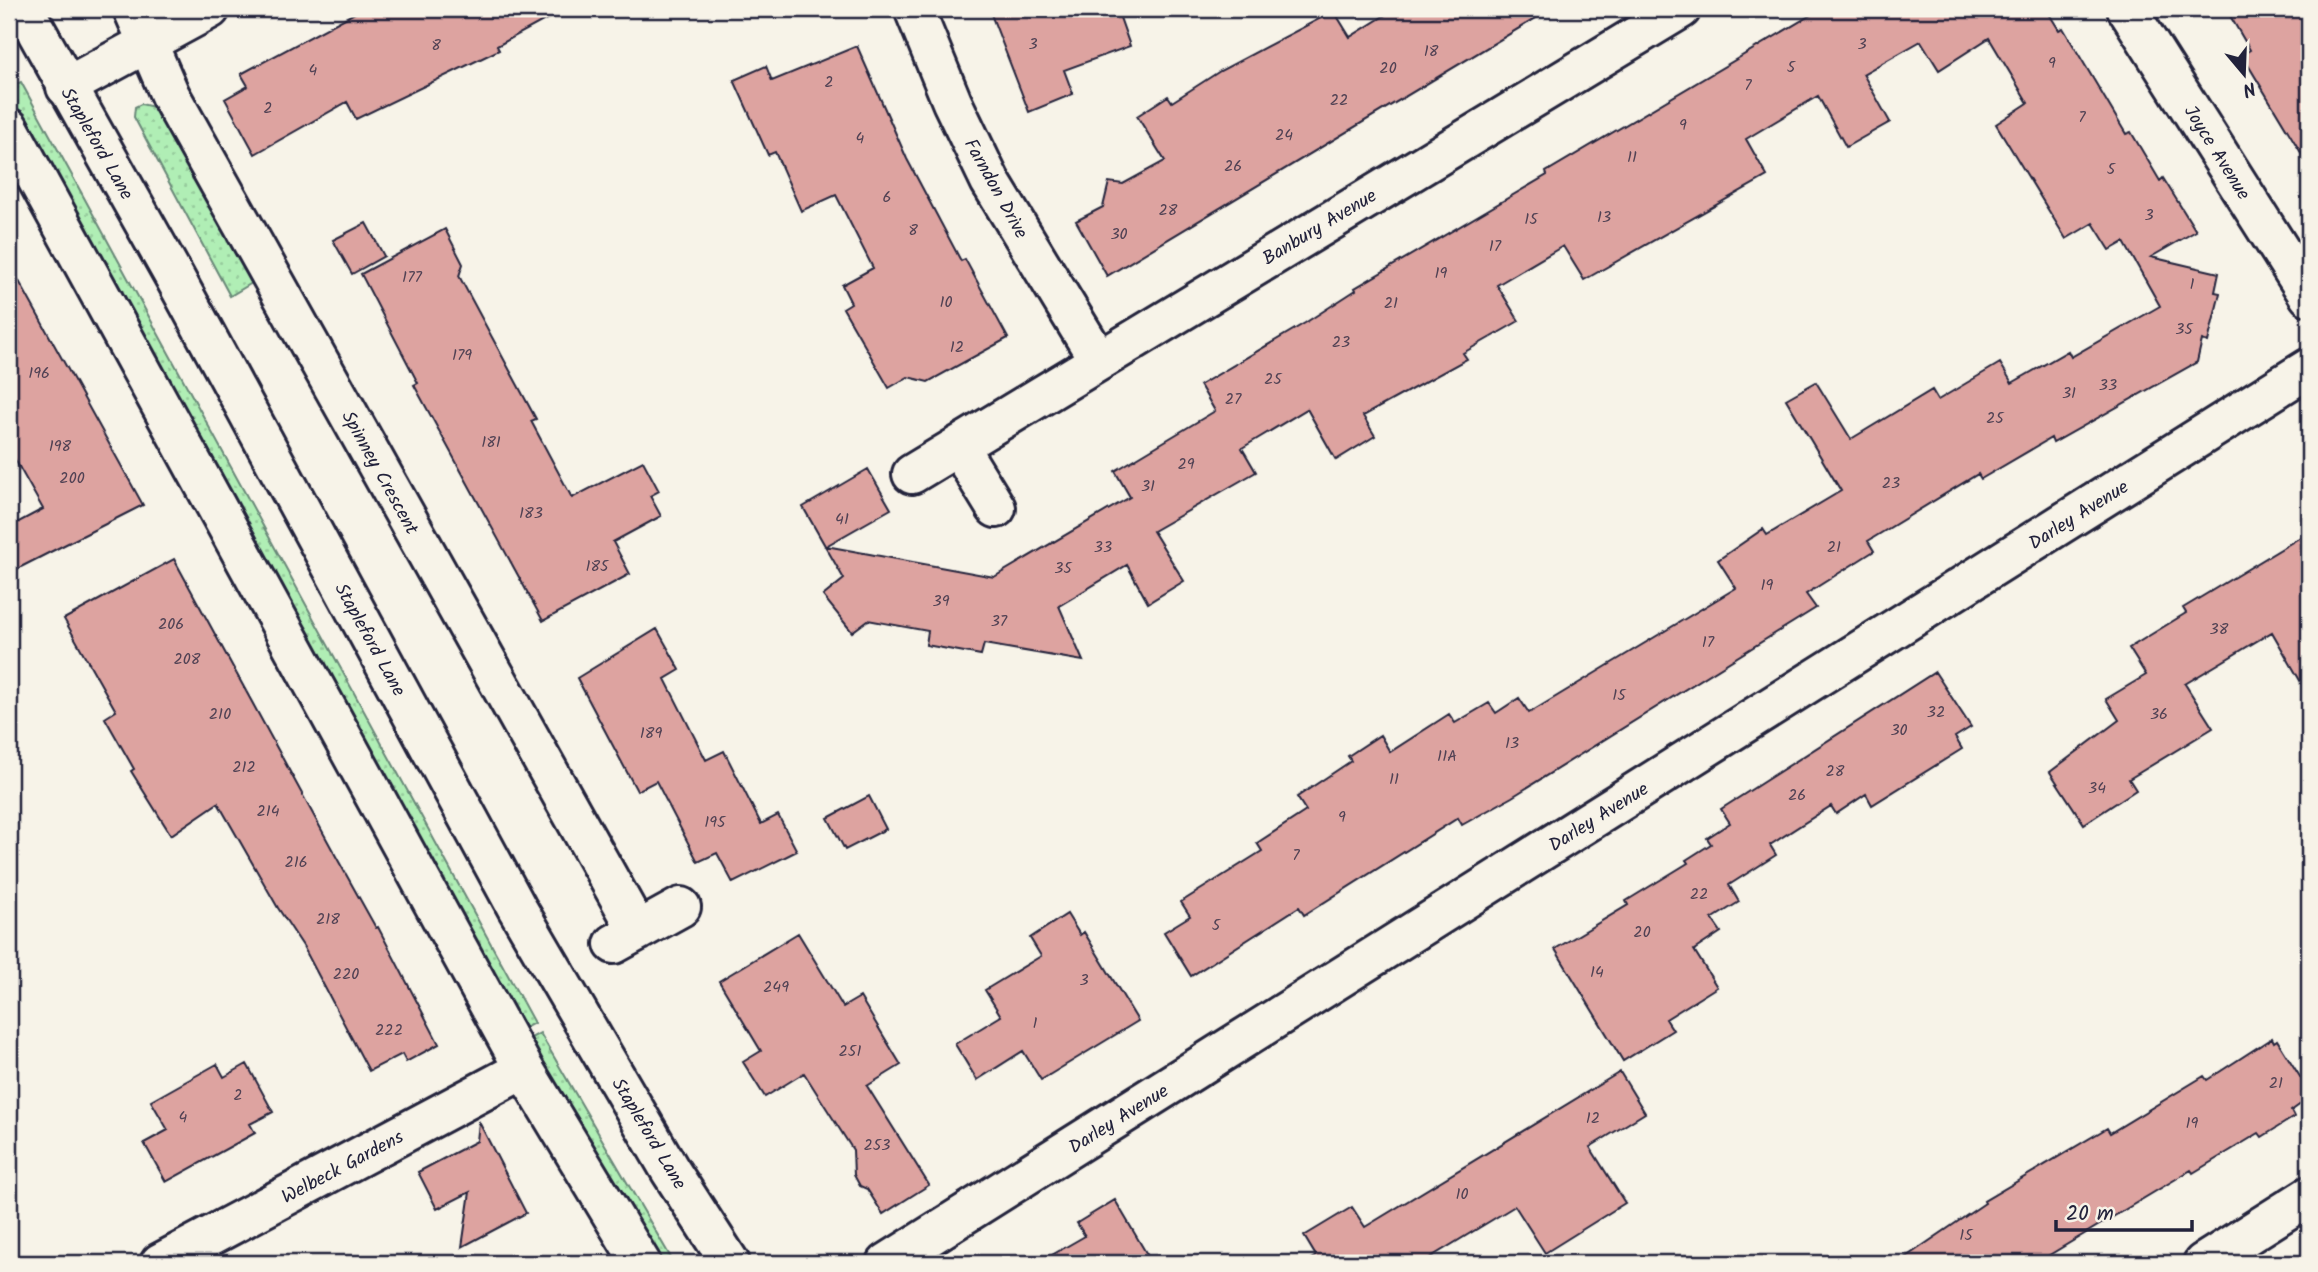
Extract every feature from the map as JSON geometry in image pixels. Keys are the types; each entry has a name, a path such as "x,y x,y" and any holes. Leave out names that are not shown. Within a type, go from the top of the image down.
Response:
{"street":[{"name":"Stapleford Lane","path":"24,9 175,278 517,908 670,1170 730,1263"},
{"name":"Spinney Crescent","path":"134,9 170,95 626,938 681,907"},
{"path":"66,87 210,9"},
{"name":"Farndon Drive","path":"914,9 952,102 990,181 1098,359"},
{"name":"Banbury Avenue","path":"912,474 1098,359 1681,9"},
{"name":"Joyce Avenue","path":"2127,9 2309,296"},
{"path":"9,128 524,1069 641,1263"},
{"name":"Darley Avenue","path":"887,1263 2309,368"},
{"path":"958,446 996,508"},
{"name":"Welbeck Gardens","path":"160,1263 524,1069"},
{"path":"2203,1263 2309,1196"}],"green space":[{"path":"21,82 534,1023 523,1029 9,95 13,85"},
{"path":"141,104 154,107 252,283 230,296 134,117 135,107"},
{"path":"540,1033 674,1263 657,1263 529,1039"}],"building":[{"path":"362,9 565,9 497,46 499,50 356,119 347,102 255,154 225,99 248,86 241,74"},
{"path":"989,9 1117,9 1130,46 1064,70 1073,94 1029,112"},
{"path":"1395,9 1551,9 1107,276 1076,221 1103,207 1109,182 1123,184 1165,161 1137,116 1168,96 1172,102 1220,71 1334,11 1350,37"},
{"path":"1821,9 2046,9 2059,30 2063,28 2126,134 2131,132 2160,181 2163,178 2196,231 2151,257 2219,273 2215,292 2220,293 2208,342 2202,340 2197,362 2053,443 2051,438 1981,479 1978,474 1868,541 1874,551 1806,594 1816,608 1512,797 1462,825 1458,818 1304,915 1299,907 1191,976 1164,932 1190,916 1181,902 1262,851 1257,843 1306,811 1297,797 1351,761 1348,756 1380,735 1390,752 1449,714 1455,723 1489,703 1496,713 1519,698 1529,713 1736,588 1718,560 1763,529 1767,535 1841,491 1786,399 1816,382 1851,439 1932,390 1938,400 2000,363 2012,383 2068,351 2071,357 2160,306 2124,242 2110,250 2093,223 2066,239 1996,124 2028,103 1989,38 1939,70 1921,41 1863,74 1890,122 1846,147 1818,96 1746,139 1767,176 1584,280 1563,246 1497,285 1519,321 1463,353 1467,359 1363,416 1375,436 1336,460 1307,409 1242,448 1256,472 1153,531 1184,581 1148,603 1127,565 1059,606 1083,661 984,644 981,655 926,645 928,631 868,620 852,632 823,596 844,579 803,507 868,469 891,509 826,546 994,577 1130,497 1115,471 1215,411 1200,385 1305,323 1356,290 1355,288 1547,175 1546,172"},
{"path":"2226,9 2309,9 2309,166 2242,55 2250,50"},
{"path":"857,46 907,159 961,261 965,259 1008,338 928,382 908,377 889,388 843,308 851,303 842,285 873,268 836,195 801,211 775,152 768,155 734,80 766,66 772,81"},
{"path":"366,223 384,256 352,274 333,240"},
{"path":"445,229 463,264 459,276 536,419 531,421 572,498 643,461 659,491 650,496 661,516 613,542 630,574 543,621 414,385 418,383 361,274"},
{"path":"9,263 143,505 9,573 9,527 43,509 9,449"},
{"path":"2309,532 2309,696 2272,632 2185,684 2213,728 2129,779 2136,790 2084,824 2050,772 2119,720 2106,699 2146,675 2129,648 2186,613 2183,608"},
{"path":"174,559 338,860 376,928 378,927 439,1044 406,1062 402,1054 369,1071 303,946 218,803 171,835 131,771 134,769 105,718 116,711 64,619"},
{"path":"657,629 680,670 665,679 706,760 724,751 761,824 778,815 797,851 733,883 717,853 698,862 656,781 637,791 577,678"},
{"path":"1935,672 1971,727 1955,737 1962,749 1872,805 1866,794 1836,814 1831,806 1770,845 1776,855 1729,885 1739,902 1712,919 1721,932 1694,950 1717,987 1666,1019 1673,1030 1623,1061 1555,949 1628,905 1626,901 1688,863 1686,860 1711,844 1707,838 1730,823 1721,809"},
{"path":"869,796 886,829 845,850 828,818"},
{"path":"1067,914 1080,935 1084,932 1138,1021 1041,1080 1023,1051 977,1080 955,1044 1001,1016 985,990 1041,956 1030,938"},
{"path":"798,933 843,1007 860,997 901,1065 867,1086 929,1185 883,1214 867,1189 860,1186 854,1175 853,1150 804,1073 765,1097 743,1062 761,1051 719,981"},
{"path":"2272,1038 2274,1042 2277,1040 2309,1091 2309,1098 2291,1111 2294,1117 2262,1137 2259,1133 2193,1173 2191,1170 2036,1263 1897,1263 1985,1203 1984,1201 2107,1128 2110,1133 2204,1076 2207,1080"},
{"path":"217,1064 224,1077 247,1064 273,1112 250,1124 255,1133 166,1182 144,1143 168,1130 151,1101"},
{"path":"1620,1072 1645,1113 1590,1147 1625,1203 1545,1253 1515,1206 1421,1263 1304,1263 1316,1256 1304,1236 1352,1207 1365,1227"},
{"path":"479,1122 526,1213 462,1247 470,1192 437,1209 418,1172 477,1141"},
{"path":"1115,1200 1152,1263 1038,1263 1085,1236 1077,1223"}]}
